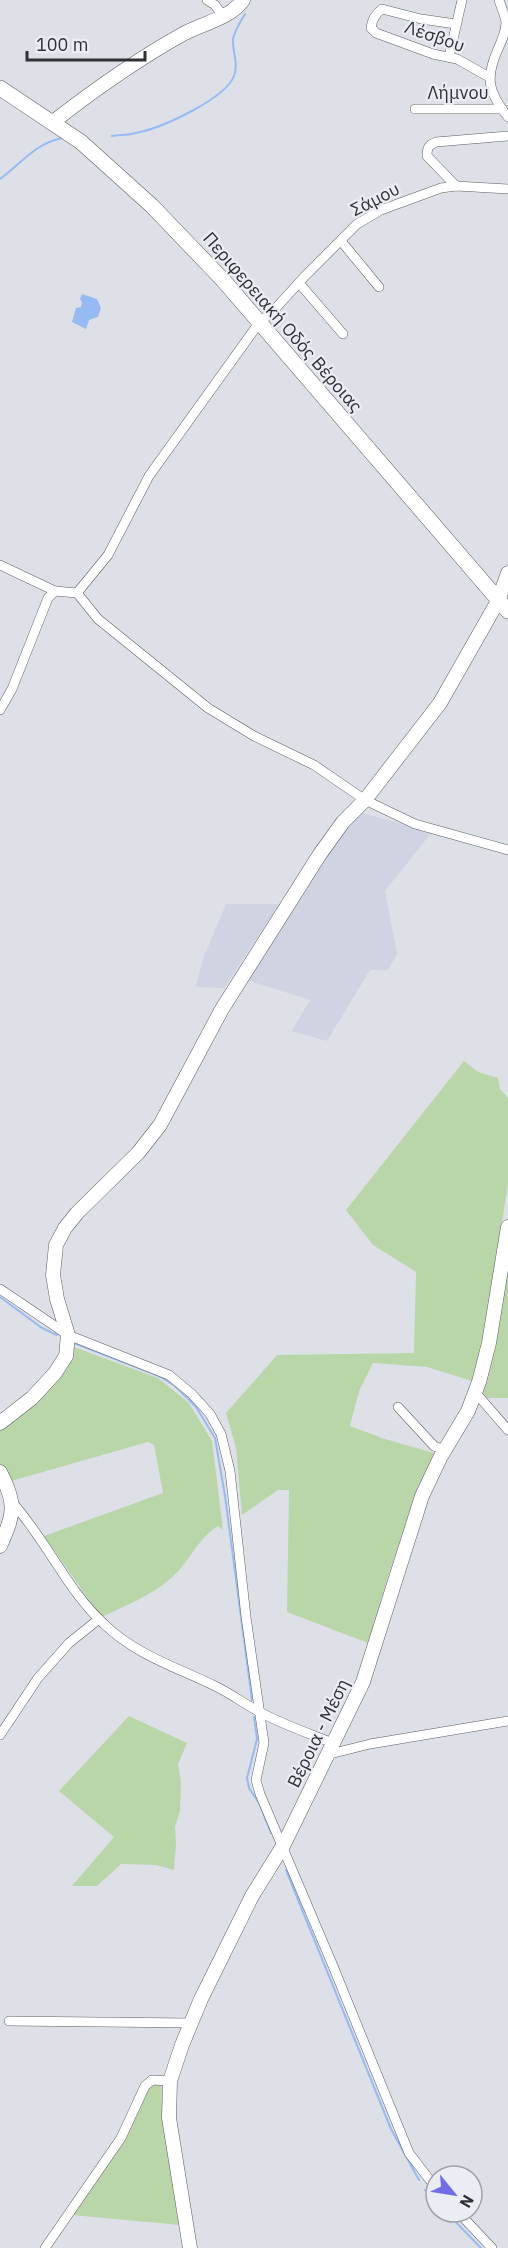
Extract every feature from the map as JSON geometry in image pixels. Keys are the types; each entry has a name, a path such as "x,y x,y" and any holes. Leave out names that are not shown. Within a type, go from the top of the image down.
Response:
{"main road":[{"name":"Περιφερειακή Οδός Βέροιας","path":"0,88 81,142 152,206 223,280 503,606"}],"street":[{"path":"207,0 223,16"},
{"path":"53,122 148,56 184,33 223,16 243,0"},
{"path":"449,57 462,0"},
{"path":"499,0 506,20 504,35 491,66 489,77 502,109 508,117"},
{"name":"Λέσβου","path":"456,24 421,19 386,9 376,14 372,26 376,33 433,54 457,58 489,77"},
{"name":"Λήμνου","path":"415,109 502,109"},
{"path":"456,186 427,156 427,149 430,145 436,142 508,136"},
{"name":"Σάμου","path":"77,593 108,555 149,476 259,323 357,224 381,210 441,188 456,186 508,189"},
{"path":"341,241 379,287"},
{"path":"299,283 343,334"},
{"path":"0,565 55,591 77,593 98,619 208,708 254,736 314,765 365,800 415,824 508,850"},
{"path":"0,1423 5,1413 32,1398 55,1373 66,1356 68,1335 57,1299 53,1275 56,1245 65,1228 155,1133 222,1009 331,837 365,800 440,703 503,606 508,573"},
{"path":"0,710 16,681 48,598 55,591"},
{"name":"Βέροια - Μέση","path":"190,2248 169,2118 170,2081 201,1998 252,1896 283,1846 367,1673 422,1496 444,1450 468,1411 475,1392 489,1343 508,1227"},
{"path":"0,1289 68,1335 169,1375 192,1394 210,1414 221,1434 230,1471 264,1743 256,1780 409,2153 424,2172"},
{"path":"475,1392 508,1430"},
{"path":"398,1407 434,1446 444,1450"},
{"path":"0,1472 11,1501 12,1517 0,1546"},
{"path":"11,1501 26,1517 82,1599 99,1618 145,1655 217,1687 259,1712 331,1748 370,1744 508,1721"},
{"path":"0,1735 38,1678 69,1643 99,1618"},
{"path":"9,2021 191,2023"},
{"path":"45,2248 121,2138 145,2086 152,2080 170,2081"},
{"path":"469,2224 492,2248"}],"shaded area":[{"path":"358,812 432,832 385,891 397,954 388,970 370,970 327,1041 292,1031 310,1000 244,979 264,945"},
{"path":"226,904 279,904 224,988 196,987 203,959"}],"green space":[{"path":"464,1061 478,1072 498,1078 500,1089 508,1098 508,1183 486,1327 472,1381 427,1367 373,1363 359,1391 350,1426 437,1454 406,1523 368,1643 287,1612 289,1490 278,1490 242,1515 236,1448 226,1413 277,1355 414,1353 416,1272 373,1245 346,1210"},
{"path":"508,1257 508,1398 486,1398 482,1391"},
{"path":"74,1347 158,1378 189,1403 212,1441 223,1530 218,1526 210,1532 198,1544 178,1572 155,1590 101,1617 44,1536 163,1493 154,1445 148,1442 8,1482 0,1466 0,1427 69,1357"},
{"path":"129,1716 187,1743 178,1764 181,1782 180,1811 175,1827 174,1870 156,1865 121,1864 97,1886 72,1886 114,1837 59,1791"},
{"path":"152,2083 161,2084 180,2225 72,2215 145,2091"}],"water":[{"path":"82,294 97,299 101,308 98,317 89,320 86,329 72,322 76,308 81,307"}],"waterway":[{"path":"112,136 137,133 163,124 192,111 219,94 234,76 236,67 233,39 245,14"},
{"path":"0,179 43,145 62,138"},
{"path":"0,1297 42,1328 57,1335"},
{"path":"74,1343 159,1376 175,1386 196,1407 215,1438 252,1700"},
{"path":"254,1717 257,1739 247,1778 249,1788 259,1803 271,1833"},
{"path":"286,1870 391,2129 419,2180"},
{"path":"458,2224 481,2248"}]}
